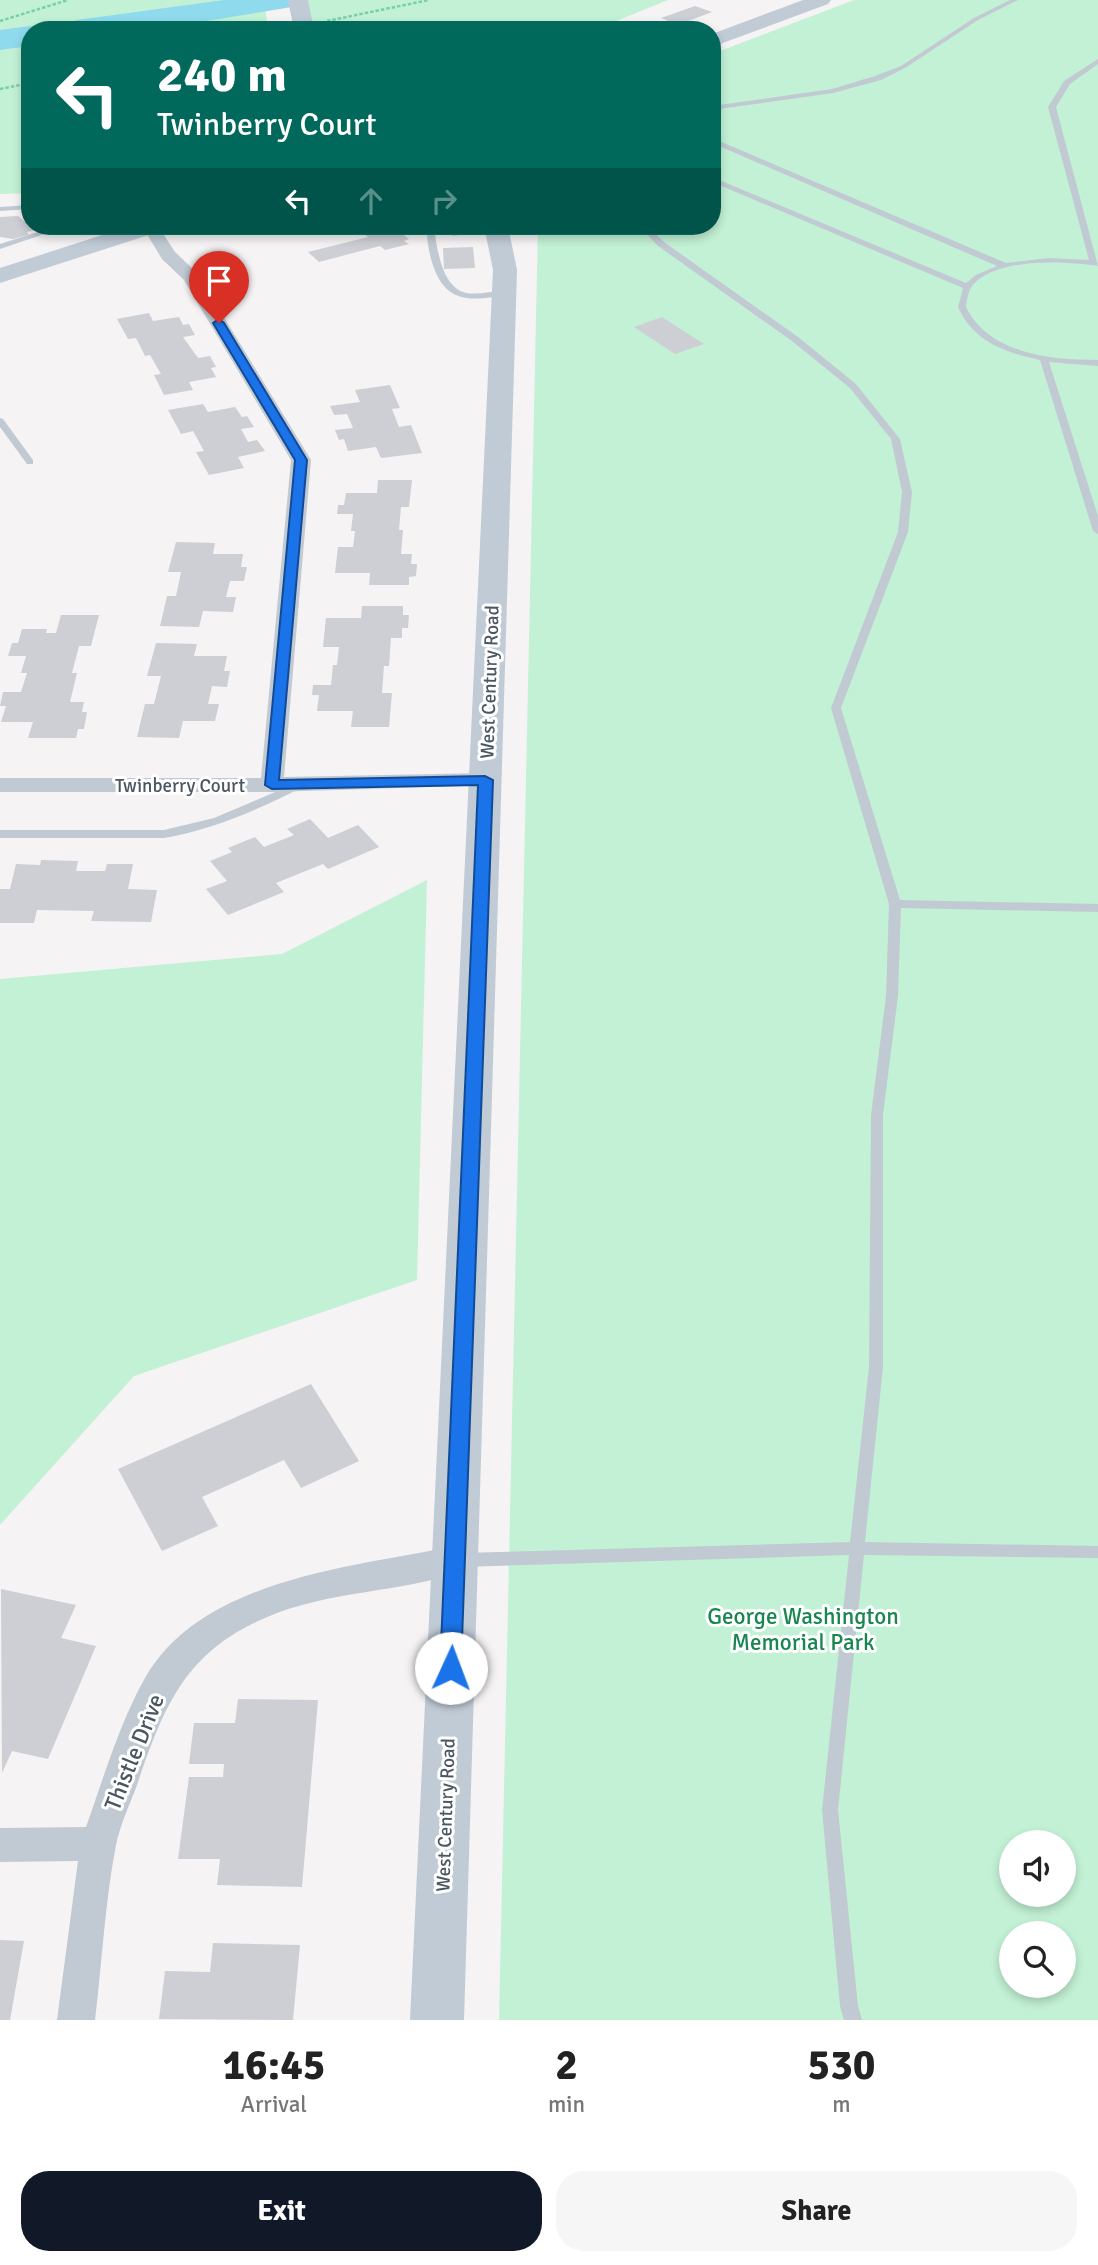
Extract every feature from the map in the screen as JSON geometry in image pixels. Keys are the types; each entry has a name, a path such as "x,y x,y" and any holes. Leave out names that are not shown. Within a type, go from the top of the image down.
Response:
{"main road":[{"path":"721,38 821,0"},
{"path":"0,276 125,235"},
{"name":"West Century Road","path":"437,2020 505,270 498,235"}],"street":[{"path":"157,235 168,255 191,277 301,460 272,785"},
{"name":"Twinberry Court","path":"0,785 272,785 485,780"},
{"name":"Thistle Drive","path":"76,2020 98,1844 139,1728 159,1687 183,1656 214,1629 252,1608 294,1594 455,1560"},
{"path":"0,1845 98,1844"}],"lane":[{"path":"721,107 833,91 878,78 903,67 976,19 1015,0"},
{"path":"1098,61 1067,83 1052,107 1096,263 1047,260 1005,266 982,275 968,287 962,307 974,328 1003,346 1044,359 1098,363"},
{"path":"721,145 1005,266"},
{"path":"721,183 968,287"},
{"path":"0,209 21,208"},
{"path":"0,247 37,235"},
{"path":"431,235 434,258 452,289 462,294 504,293"},
{"path":"652,235 795,339 853,386 895,439 907,492 903,532 836,708 895,904 892,996 877,1115 876,1367 830,1811 849,2006 853,2020"},
{"path":"1044,359 1098,531"},
{"path":"0,421 30,462"},
{"path":"0,834 164,834 184,831 225,821 302,784"},
{"path":"895,904 1098,908"},
{"path":"455,1560 859,1548 1098,1552"}],"path":[{"path":"0,21 68,0"},
{"path":"301,19 429,0"},
{"path":"0,89 21,85"}],"green space":[{"path":"0,0 263,0 267,21 21,21 21,193 0,194"},
{"path":"298,0 668,0 616,21 302,21"},
{"name":"George Washington Memorial Park","path":"854,0 1098,0 1098,2020 499,2020 538,235 721,235 721,51"},
{"path":"427,880 417,1280 134,1376 0,1525 0,979 282,954"}],"building":[{"path":"695,6 712,12 688,21 668,21 661,18"},
{"path":"18,216 21,218 21,235 29,235 13,239 0,237 0,217"},
{"path":"366,235 404,235 409,239 404,241 409,244 385,250 380,246 319,262 308,252 368,237"},
{"path":"473,247 475,268 444,269 443,248"},
{"path":"149,313 153,321 179,317 183,325 189,324 195,335 183,337 198,358 210,356 216,367 211,368 216,377 189,382 193,390 164,395 154,375 161,374 150,355 145,356 136,338 128,339 117,319"},
{"path":"662,317 704,344 675,354 634,327"},
{"path":"390,385 400,408 392,409 399,427 411,425 422,453 381,458 376,447 348,451 344,439 339,440 335,430 353,428 347,414 334,415 330,406 360,402 355,390"},
{"path":"203,404 208,412 235,407 242,417 247,416 254,427 241,429 248,442 257,440 265,451 238,457 244,468 209,475 196,452 204,451 193,431 181,434 168,410"},
{"path":"378,480 412,480 409,507 401,507 399,530 403,530 401,554 412,554 411,564 417,564 416,576 409,577 409,585 369,585 370,573 335,573 338,547 353,547 355,531 351,531 353,514 337,514 338,505 344,505 346,493 377,493"},
{"path":"176,542 215,543 213,554 243,554 241,567 247,567 244,581 230,581 226,597 236,597 233,612 203,611 199,627 160,626 167,596 176,596 181,572 168,572"},
{"path":"362,606 403,606 403,615 409,615 408,628 402,628 402,638 391,638 389,666 384,666 382,693 392,693 389,727 351,727 353,711 317,711 319,695 312,695 313,685 331,685 333,665 337,665 339,647 323,647 326,618 361,618"},
{"path":"61,615 99,615 91,646 79,646 72,673 77,673 70,702 84,702 82,712 87,712 84,729 78,729 76,738 28,738 33,722 1,722 6,706 0,706 3,692 21,692 27,673 21,673 26,656 8,656 12,643 18,643 22,629 47,629 46,633 56,633"},
{"path":"156,643 197,644 194,656 227,656 224,671 230,671 227,687 212,686 208,704 219,704 215,721 183,721 179,738 137,737 145,704 154,704 161,676 147,676"},
{"path":"310,819 328,838 358,825 379,847 328,869 323,864 276,883 284,892 228,915 206,889 227,881 210,861 232,852 228,848 255,837 264,847 294,835 287,829"},
{"path":"41,860 78,861 76,871 105,871 107,864 133,864 128,889 157,890 151,922 91,921 94,911 37,910 34,923 0,923 0,889 10,889 16,864 40,865"},
{"path":"311,1384 359,1461 301,1488 284,1460 202,1497 218,1526 162,1551 118,1469"},
{"path":"1,1589 76,1605 61,1638 96,1646 48,1759 12,1751 2,1773"},
{"path":"238,1699 318,1700 302,1887 217,1885 220,1859 178,1859 189,1777 223,1777 224,1764 189,1764 194,1723 235,1723"},
{"path":"0,1940 24,1941 10,2020 0,2020"},
{"path":"213,1943 300,1945 293,2020 159,2019 165,1971 210,1972"}],"waterway":[{"path":"144,21 280,0"},
{"path":"0,40 21,37"}],"route":[{"path":"219,323 301,460 272,785 485,780 451,1668"}]}
